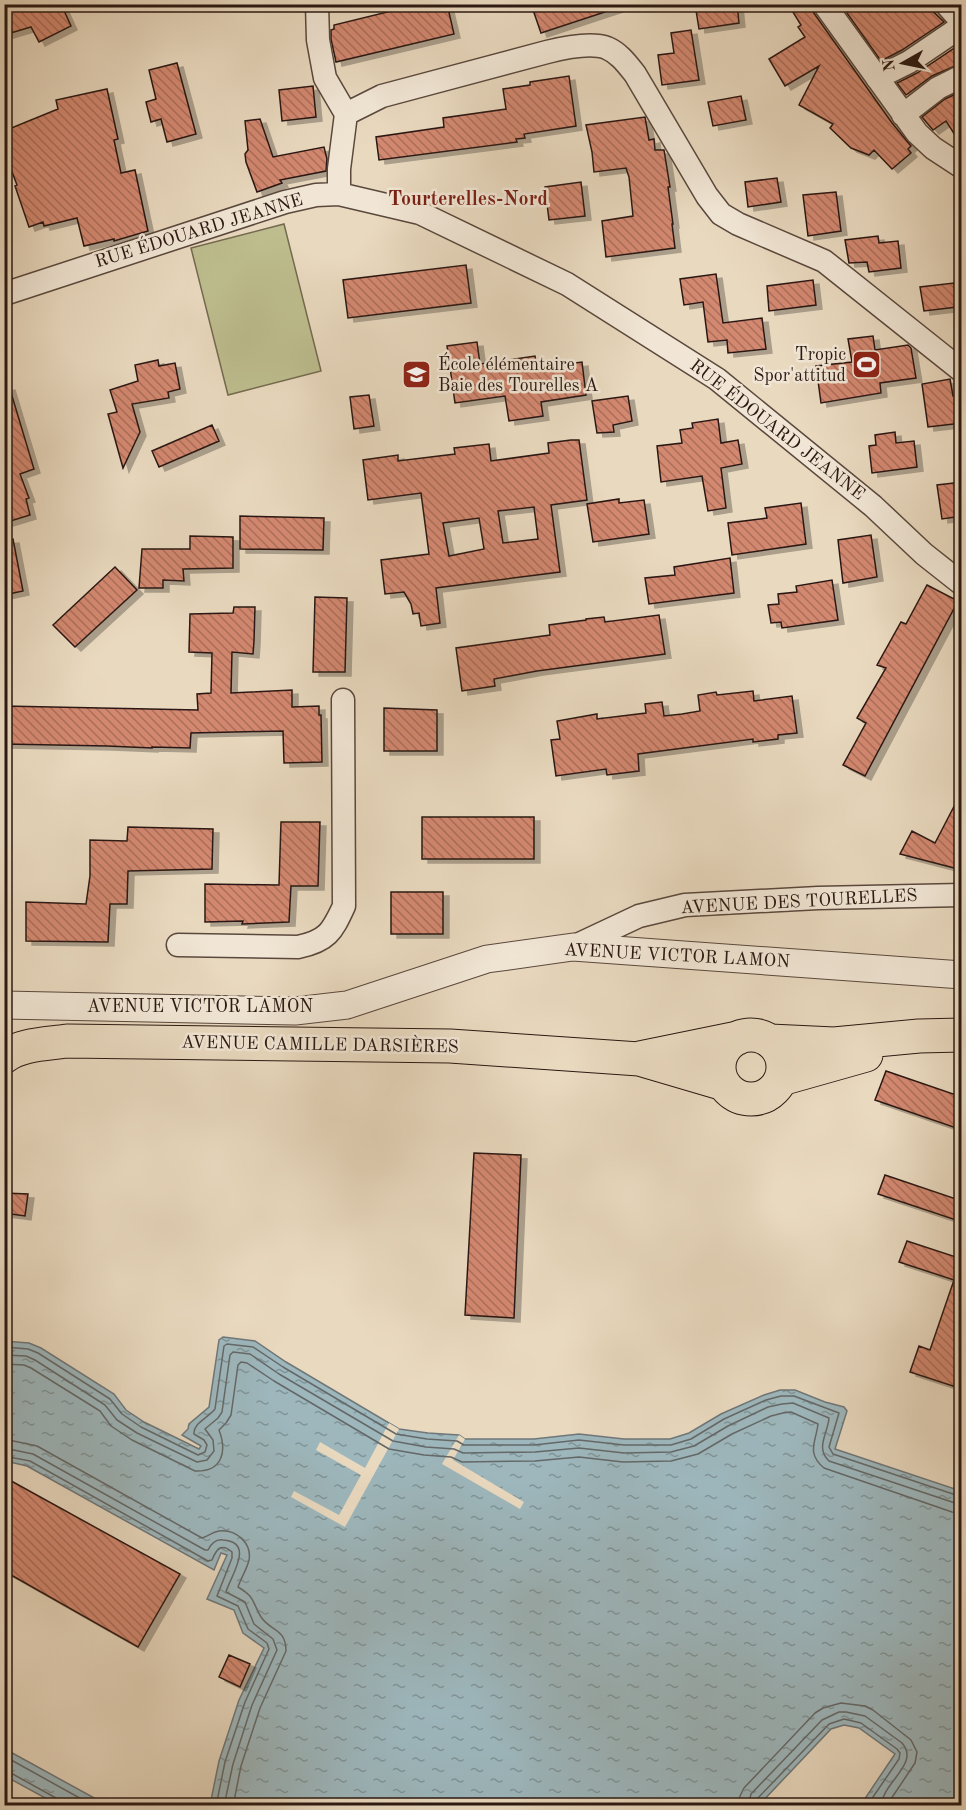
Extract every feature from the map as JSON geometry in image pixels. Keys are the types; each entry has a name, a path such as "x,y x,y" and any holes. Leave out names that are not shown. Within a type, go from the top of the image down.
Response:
{"main road":[{"path":"749,1035 760,1036 770,1041 777,1048 784,1068 776,1088 769,1095 752,1100 729,1090 720,1074 720,1063 723,1052 729,1044 749,1035"},
{"path":"770,1041 834,1044 962,1035"},
{"name":"AVENUE CAMILLE DARSIÈRES","path":"639,1059 738,1038"},
{"name":"AVENUE CAMILLE DARSIÈRES","path":"4,1057 30,1046 67,1041 450,1046 639,1059 724,1083"},
{"path":"781,1079 873,1053 916,1047 962,1046"}],"street":[{"path":"317,4 318,40 325,78 346,114 339,169 339,194"},
{"path":"824,4 917,133 933,148 962,167"},
{"path":"946,4 962,22"},
{"path":"877,78 909,62 962,26"},
{"path":"346,114 382,96 547,52 568,47 608,48 622,58 635,74 707,196 721,214 738,224 824,261 962,371"},
{"path":"903,115 938,88 962,76"},
{"name":"RUE ÉDOUARD JEANNE","path":"4,294 285,202 316,195 339,194 420,213 567,284 717,379 873,506 924,554 962,584"},
{"path":"178,945 298,947 314,944 333,929 344,906 342,700"},
{"name":"AVENUE DES TOURELLES","path":"573,947 639,916 685,905 818,898 962,895"},
{"name":"AVENUE VICTOR LAMON","path":"4,1005 295,1011 347,1005 488,959 573,947 962,975"}],"green space":[{"path":"284,224 321,371 228,395 191,248"}],"water":[{"path":"223,1337 255,1341 399,1429 459,1435 465,1439 534,1439 579,1434 624,1439 670,1439 689,1433 721,1414 780,1390 795,1390 844,1407 847,1411 835,1449 961,1491 961,1805 872,1805 864,1800 895,1754 859,1728 844,1725 831,1729 759,1805 210,1805 219,1761 239,1700 264,1648 243,1633 234,1610 207,1599 227,1555 221,1553 214,1570 27,1466 5,1461 4,1341 29,1343 41,1348 114,1394 126,1410 144,1422 199,1449 201,1446 182,1435 188,1429 189,1424 209,1407 219,1340"},
{"path":"5,1749 107,1805 58,1805 5,1776"}],"pier":[{"path":"389,1423 399,1429 345,1527 291,1497 294,1491 339,1515 361,1475 316,1450 320,1442 365,1468"},
{"path":"459,1435 465,1439 453,1460 524,1502 520,1509 442,1464"}],"building":[{"path":"4,4 61,4 71,26 39,42 31,27 4,35"},
{"path":"420,4 447,4 454,34 336,62 331,39 331,30 334,29 334,25"},
{"path":"531,4 616,4 617,8 541,33"},
{"path":"695,4 737,4 739,23 699,29"},
{"path":"788,4 811,4 813,12 911,146 908,149 911,153 892,169 874,150 869,155 851,148 830,128 833,124 799,105 819,66 785,86 769,59 805,37 798,27 801,25"},
{"path":"857,4 925,4 944,22 881,61 847,13"},
{"path":"691,30 699,80 662,85 658,55 674,53 671,33"},
{"path":"962,43 962,63 932,76 906,95 897,83 917,73"},
{"path":"177,63 196,134 167,142 161,119 151,122 146,102 156,99 149,70"},
{"path":"569,76 576,126 524,134 525,138 516,139 517,142 379,160 376,137 444,127 443,118 506,109 503,89"},
{"path":"313,86 316,117 282,121 279,90"},
{"path":"107,89 118,139 114,140 121,173 135,170 148,231 114,241 114,239 84,246 77,218 44,226 43,222 29,227 4,151 4,131 58,109 56,100"},
{"path":"962,91 962,146 946,121 933,130 922,117 945,99"},
{"path":"741,96 746,120 713,126 708,102"},
{"path":"645,117 649,140 654,139 655,150 664,150 670,187 668,187 675,248 606,257 602,221 633,216 629,177 626,168 594,172 586,125"},
{"path":"260,119 273,157 324,147 327,159 326,171 280,180 282,183 257,192 246,162 245,154 248,150 245,121"},
{"path":"777,178 781,202 748,207 745,182"},
{"path":"581,182 585,216 549,220 545,187"},
{"path":"836,192 841,231 808,236 803,195"},
{"path":"878,236 879,243 898,241 901,268 869,272 867,262 849,263 845,240"},
{"path":"466,265 471,303 348,318 343,280"},
{"path":"716,274 723,323 762,318 766,349 728,353 727,340 708,342 703,302 684,305 680,279"},
{"path":"813,280 816,305 769,311 767,286"},
{"path":"954,283 957,307 924,311 920,287"},
{"path":"873,336 875,350 908,345 911,348 916,378 880,383 881,393 821,403 816,366 852,362 848,339"},
{"path":"477,342 480,364 535,356 537,368 582,362 586,395 541,402 543,416 509,421 505,396 455,403 447,346"},
{"path":"158,360 159,366 175,363 180,389 168,392 169,398 132,404 140,432 123,468 108,414 117,412 110,390 138,381 135,365"},
{"path":"950,379 953,396 962,395 962,423 928,427 922,384"},
{"path":"9,386 34,469 20,474 29,498 26,499 30,515 4,523 4,387"},
{"path":"369,395 374,426 354,429 350,397"},
{"path":"628,396 632,421 613,425 614,432 597,433 592,401"},
{"path":"718,419 721,443 738,440 742,464 721,468 726,508 708,511 702,476 661,482 657,446 682,443 680,430 693,428 692,423"},
{"path":"212,425 219,441 159,467 152,451"},
{"path":"895,432 896,443 914,441 917,467 872,473 869,446 876,445 875,435"},
{"path":"579,440 587,500 551,505 560,572 436,588 440,623 421,626 419,613 413,614 411,604 404,592 385,594 381,560 429,554 421,493 368,500 363,460 398,455 398,461 455,454 454,448 489,444 491,461 549,453 548,443","holes":["534,507 538,539 503,543 498,511","479,518 484,549 449,556 443,523"]},
{"path":"962,482 962,516 942,519 937,485"},
{"path":"619,499 619,503 644,500 649,534 593,542 587,504"},
{"path":"801,503 806,544 732,555 728,523 767,518 765,508"},
{"path":"240,516 324,518 323,550 240,549"},
{"path":"871,535 877,577 843,583 838,540"},
{"path":"190,536 233,537 233,568 183,569 184,581 163,580 163,588 139,588 142,549 190,549"},
{"path":"13,539 23,591 4,595 4,540"},
{"path":"730,558 734,593 649,604 645,578 675,575 674,567"},
{"path":"115,567 137,590 75,647 53,625"},
{"path":"832,580 838,620 782,628 781,622 771,623 768,605 779,604 778,594 797,592 796,586"},
{"path":"927,585 958,601 865,776 843,765 866,723 857,718 886,668 877,665 901,622 906,624"},
{"path":"315,597 347,598 345,672 313,672"},
{"path":"234,607 255,607 254,641 253,654 232,652 231,693 292,690 292,707 319,706 322,762 284,763 283,731 191,733 190,748 4,744 4,706 198,710 197,694 211,693 212,653 189,652 190,614 233,613"},
{"path":"659,615 665,654 537,671 494,679 495,686 462,691 456,648 550,635 549,625 604,617 605,622"},
{"path":"753,691 754,701 792,696 797,733 778,735 778,739 753,742 753,739 638,754 639,771 607,775 606,769 556,776 551,740 560,739 557,721 597,714 597,719 646,713 645,704 662,702 664,716 682,714 700,711 698,695"},
{"path":"384,708 437,710 437,751 384,751"},
{"path":"962,791 962,870 900,854 912,831 935,843"},
{"path":"422,817 534,817 534,859 422,859"},
{"path":"281,822 320,822 318,886 291,886 289,922 242,924 243,921 205,922 205,884 279,885"},
{"path":"128,827 213,829 212,869 128,871 127,904 110,904 108,942 26,941 26,902 86,904 90,876 90,840 127,841"},
{"path":"391,892 443,892 443,934 391,934"},
{"path":"886,1071 962,1097 962,1130 875,1100"},
{"path":"474,1153 521,1155 514,1318 465,1315"},
{"path":"885,1175 962,1201 962,1222 878,1194"},
{"path":"4,1193 28,1194 25,1216 4,1213"},
{"path":"907,1241 962,1259 962,1389 910,1372 919,1346 930,1350 954,1280 899,1262"},
{"path":"4,1477 180,1574 138,1647 4,1571"},
{"path":"229,1655 250,1664 240,1687 219,1677"}],"place":[{"name":"Tropic Spor'attitud","path":"867,365"},
{"name":"École élémentaire Baie des Tourelles A","path":"417,375"}],"district":[{"name":"Tourterelles-Nord","path":"468,200"}]}
